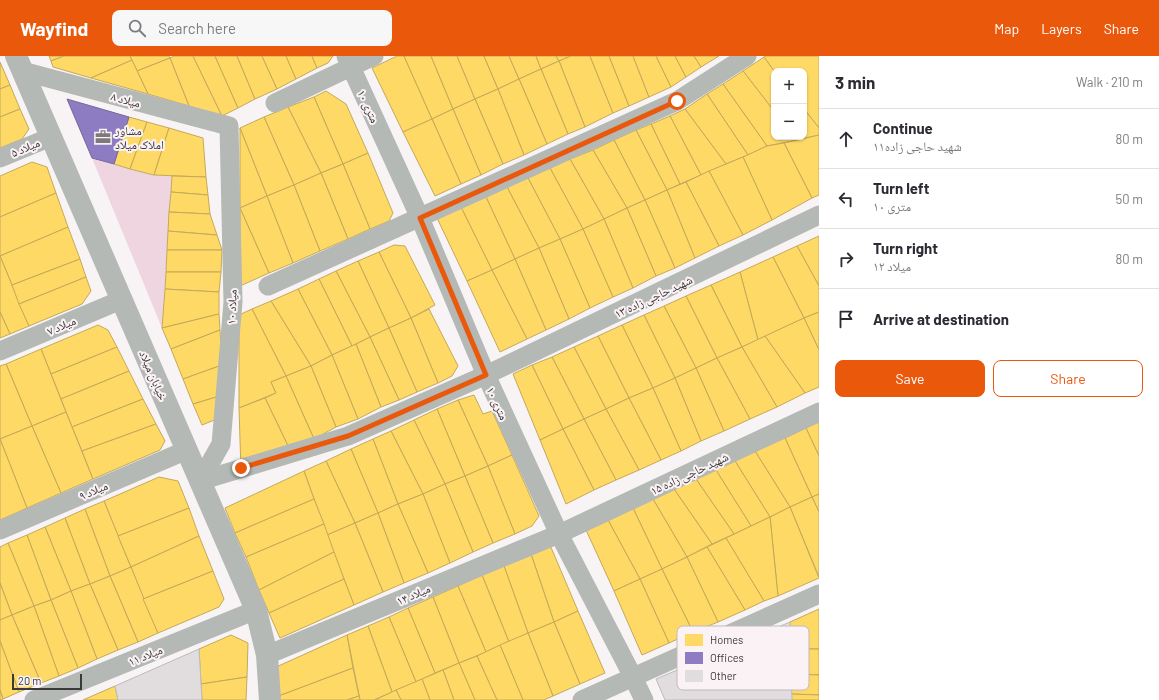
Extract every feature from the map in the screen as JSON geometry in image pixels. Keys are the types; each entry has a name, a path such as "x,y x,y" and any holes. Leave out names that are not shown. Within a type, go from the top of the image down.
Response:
{"street":[{"path":"275,103 348,61 374,56"},
{"path":"268,286 677,101 747,56"},
{"name":"۱۰ متری","path":"348,61 420,218 486,375 559,534 644,700"},
{"name":"میلاد ۸","path":"19,64 229,126"},
{"name":"خیابان میلاد","path":"19,64 256,610 267,655 270,700"},
{"name":"میلاد ۱۰","path":"200,481 221,444 233,302 229,126"},
{"name":"میلاد ۵","path":"0,158 50,136"},
{"name":"شهید حاجی زاده ۱۳","path":"200,481 348,436 486,375 819,215"},
{"name":"میلاد ۷","path":"0,351 122,300"},
{"name":"شهید حاجی زاده ۱۵","path":"559,534 819,412"},
{"name":"میلاد ۹","path":"0,530 187,450"},
{"name":"میلاد ۱۴","path":"267,655 559,534"},
{"path":"746,626 819,594"},
{"name":"میلاد ۱۱","path":"34,700 256,610"},
{"path":"582,700 677,657"}],"shaded area":[{"path":"92,158 154,175 172,176 162,328"}],"building: Homes":[{"path":"49,56 64,56 51,61"},
{"path":"64,56 130,56 132,60 91,78 53,67 51,61"},
{"path":"130,56 169,56 170,58 137,71"},
{"path":"174,56 193,56 222,116 189,106 170,58"},
{"path":"193,56 215,56 238,108 222,116"},
{"path":"215,56 237,56 255,99 238,108"},
{"path":"237,56 262,56 277,89 255,99"},
{"path":"262,56 286,56 296,79 277,89"},
{"path":"286,56 312,56 317,68 296,79"},
{"path":"312,56 333,56 328,63 317,68"},
{"path":"397,56 404,56 432,119 403,132 372,68"},
{"path":"404,56 431,56 453,109 432,119"},
{"path":"431,56 457,56 475,99 453,109"},
{"path":"457,56 484,56 498,89 475,99"},
{"path":"484,56 509,56 519,79 498,89"},
{"path":"509,56 536,56 541,69 519,79"},
{"path":"536,56 556,56 559,61 541,69"},
{"path":"556,56 571,56 559,61"},
{"path":"571,56 590,56 613,113 585,127 559,61"},
{"path":"590,56 609,56 629,106 613,113"},
{"path":"609,56 633,56 649,97 629,106"},
{"path":"633,56 656,56 671,87 649,97"},
{"path":"656,56 675,56 686,77 671,87"},
{"path":"675,56 694,56 701,67 686,77"},
{"path":"694,56 719,56 701,67"},
{"path":"819,56 819,128 807,113 807,68 772,68 764,57"},
{"path":"764,57 772,68 771,107 743,71"},
{"path":"170,58 189,106 148,94 137,71"},
{"path":"132,60 148,94 91,78"},
{"path":"559,61 585,127 568,134 541,69"},
{"path":"0,62 10,85 0,89"},
{"path":"541,69 568,134 547,144 519,79"},
{"path":"743,71 771,107 771,140 797,140 767,146 723,84"},
{"path":"519,79 547,144 524,155 498,89"},
{"path":"723,84 767,146 748,155 707,94"},
{"path":"10,85 20,109 0,117 0,89"},
{"path":"498,89 524,155 503,164 475,99"},
{"path":"326,91 346,104 368,153 343,164 314,97"},
{"path":"707,94 748,155 726,164 685,109"},
{"path":"314,97 343,164 321,173 288,107"},
{"path":"475,99 503,164 481,175 453,109"},
{"path":"288,107 321,173 294,185 264,117"},
{"path":"20,109 29,129 22,139 0,148 0,117"},
{"path":"453,109 481,175 461,184 432,119"},
{"path":"685,109 726,164 701,175 670,116"},
{"path":"807,113 819,128 819,135 807,138"},
{"path":"670,116 701,175 680,184 651,124"},
{"path":"129,117 147,122 130,169 114,164"},
{"path":"264,117 294,185 267,196 240,128"},
{"path":"432,119 461,184 435,196 403,132"},
{"path":"147,122 169,128 154,175 130,169"},
{"path":"651,124 680,184 667,190 636,130"},
{"path":"169,128 203,138 206,177 154,175"},
{"path":"240,128 267,196 240,208"},
{"path":"636,130 667,190 645,200 614,140"},
{"path":"819,135 819,195 812,198 784,143 797,140 807,140 807,138"},
{"path":"614,140 645,200 627,208 593,150"},
{"path":"784,143 812,198 772,220 743,157 767,146"},
{"path":"593,150 627,208 604,219 570,159"},
{"path":"368,153 393,213 389,221 370,229 343,164"},
{"path":"743,157 772,220 743,235 709,171"},
{"path":"570,159 604,219 583,229 550,168"},
{"path":"32,162 47,167 56,193 0,217 0,176"},
{"path":"343,164 370,229 348,239 321,173"},
{"path":"550,168 583,229 560,239 528,178"},
{"path":"709,171 743,235 719,246 686,182"},
{"path":"321,173 348,239 320,251 294,185"},
{"path":"172,176 206,177 208,195 171,192"},
{"path":"528,178 560,239 539,248 507,187"},
{"path":"686,182 719,246 695,258 667,190"},
{"path":"294,185 320,251 293,263 267,196"},
{"path":"507,187 539,248 515,259 486,197"},
{"path":"667,190 695,258 675,268 645,200"},
{"path":"171,192 208,195 210,214 169,212"},
{"path":"56,193 68,227 0,256 0,217"},
{"path":"267,196 293,263 269,273 240,208"},
{"path":"486,197 515,259 492,270 461,207"},
{"path":"645,200 675,268 656,276 627,208"},
{"path":"461,207 492,270 467,281 437,218"},
{"path":"240,208 269,273 240,286"},
{"path":"627,208 656,276 633,288 604,219"},
{"path":"169,212 210,214 217,235 168,231"},
{"path":"604,219 633,288 613,297 583,229"},
{"path":"68,227 80,259 12,285 0,256"},
{"path":"583,229 613,297 590,308 560,239"},
{"path":"168,231 217,235 222,250 167,250"},
{"path":"819,236 819,286 797,246"},
{"path":"560,239 590,308 569,319 539,248"},
{"path":"394,245 405,246 435,305 411,318 379,252"},
{"path":"797,246 819,286 819,312 804,318 773,257"},
{"path":"539,248 569,319 546,330 515,259"},
{"path":"167,250 222,250 221,272 166,272"},
{"path":"379,252 411,318 389,328 358,261"},
{"path":"0,256 29,326 10,334 0,312"},
{"path":"773,257 804,318 758,340 740,272"},
{"path":"80,259 86,277 19,304 12,285"},
{"path":"515,259 546,330 527,339 492,270"},
{"path":"358,261 389,328 370,337 336,271"},
{"path":"492,270 527,339 500,352 467,281"},
{"path":"336,271 370,337 352,346 319,279"},
{"path":"166,272 221,272 219,292 165,289"},
{"path":"740,272 758,340 742,347 711,285"},
{"path":"86,277 91,291 82,304 29,326 19,304"},
{"path":"319,279 352,346 332,355 298,289"},
{"path":"711,285 742,347 717,358 686,296"},
{"path":"165,289 219,292 219,314 162,328"},
{"path":"298,289 332,355 311,366 271,301"},
{"path":"686,296 717,358 696,368 664,306"},
{"path":"271,301 311,366 286,376 252,309"},
{"path":"664,306 696,368 675,378 644,315"},
{"path":"252,309 286,376 271,382 276,393 239,408 239,315"},
{"path":"429,309 458,366 452,376 438,383 411,318"},
{"path":"0,312 10,334 0,338"},
{"path":"819,312 819,350 804,318"},
{"path":"219,314 220,330 171,349 162,328"},
{"path":"644,315 675,378 653,388 622,325"},
{"path":"411,318 438,383 417,392 389,328"},
{"path":"804,318 819,350 819,387 805,393 765,336"},
{"path":"98,325 108,330 117,347 51,374 41,349"},
{"path":"622,325 653,388 629,398 598,336"},
{"path":"389,328 417,392 399,400 370,337"},
{"path":"220,330 222,365 183,379 171,349"},
{"path":"598,336 629,398 606,409 574,347"},
{"path":"765,336 805,393 777,407 742,347"},
{"path":"370,337 399,400 381,407 356,344"},
{"path":"356,344 381,407 358,419 332,355"},
{"path":"117,347 129,371 61,399 51,374"},
{"path":"574,347 606,409 584,419 552,357"},
{"path":"742,347 777,407 750,419 717,358"},
{"path":"41,349 66,412 32,426 6,364"},
{"path":"332,355 358,419 336,427 311,366"},
{"path":"552,357 584,419 563,429 532,365"},
{"path":"717,358 750,419 724,431 696,368"},
{"path":"6,364 32,426 0,439 0,366"},
{"path":"222,365 223,395 193,404 183,379"},
{"path":"532,365 563,429 540,440 513,374"},
{"path":"311,366 336,427 314,439 286,376"},
{"path":"696,368 724,431 701,441 675,378"},
{"path":"129,371 143,399 72,427 61,399"},
{"path":"286,376 314,439 290,450 265,398 276,393 271,382"},
{"path":"675,378 701,441 681,451 653,388"},
{"path":"653,388 681,451 661,460 629,398"},
{"path":"223,395 224,416 202,425 193,404"},
{"path":"474,395 483,414 492,411 512,455 488,466 458,400"},
{"path":"265,398 290,450 241,471 239,408"},
{"path":"629,398 661,460 639,470 606,409"},
{"path":"143,399 156,424 82,451 72,427"},
{"path":"458,400 488,466 465,476 437,409"},
{"path":"437,409 465,476 445,484 414,420"},
{"path":"606,409 639,470 616,480 584,419"},
{"path":"66,412 93,479 61,493 32,426"},
{"path":"584,419 616,480 594,490 563,429"},
{"path":"414,420 445,484 423,494 391,431"},
{"path":"819,422 819,456 806,428"},
{"path":"156,424 165,441 160,450 93,479 82,451"},
{"path":"32,426 61,493 27,508 0,439"},
{"path":"806,428 819,456 819,494 812,497 785,438"},
{"path":"563,429 594,490 566,504 540,440"},
{"path":"391,431 423,494 398,504 373,439"},
{"path":"785,438 812,497 790,507 755,451"},
{"path":"0,439 27,508 0,520"},
{"path":"373,439 398,504 378,513 351,449"},
{"path":"351,449 378,513 355,523 326,461"},
{"path":"755,451 790,507 770,517 735,461"},
{"path":"512,455 539,516 532,526 515,534 488,466"},
{"path":"326,461 355,523 327,535 304,471"},
{"path":"735,461 770,517 751,526 716,470"},
{"path":"488,466 515,534 493,543 465,476"},
{"path":"716,470 751,526 734,534 696,479"},
{"path":"304,471 314,499 235,533 225,508"},
{"path":"465,476 493,543 473,552 445,484"},
{"path":"159,477 178,481 189,508 118,536 104,501"},
{"path":"696,479 734,534 712,544 674,489"},
{"path":"445,484 473,552 450,563 423,494"},
{"path":"674,489 712,544 687,557 653,499"},
{"path":"423,494 450,563 428,573 398,504"},
{"path":"819,494 819,512 812,497"},
{"path":"812,497 819,512 819,577 790,507"},
{"path":"314,499 324,524 246,557 235,533"},
{"path":"653,499 687,557 662,569 633,508"},
{"path":"104,501 131,567 110,576 85,509"},
{"path":"398,504 428,573 404,583 378,513"},
{"path":"790,507 819,578 778,596 770,517"},
{"path":"189,508 199,536 131,567 118,536"},
{"path":"633,508 662,569 640,579 608,520"},
{"path":"85,509 110,576 90,584 65,518"},
{"path":"378,513 404,583 383,592 355,523"},
{"path":"770,517 778,596 764,601 726,538"},
{"path":"65,518 90,584 71,591 45,527"},
{"path":"608,520 640,579 614,591 586,530"},
{"path":"355,523 383,592 354,605 327,535"},
{"path":"324,524 334,552 259,590 246,557"},
{"path":"45,527 71,591 51,600 27,535"},
{"path":"27,535 51,600 34,606 8,543"},
{"path":"199,536 213,571 143,599 131,567"},
{"path":"726,538 764,601 745,610 707,547"},
{"path":"8,543 34,606 12,615 0,583 0,547"},
{"path":"550,545 578,611 554,622 531,554"},
{"path":"707,547 745,610 718,622 687,557"},
{"path":"334,552 344,579 269,613 259,590"},
{"path":"531,554 554,622 528,633 504,566"},
{"path":"687,557 718,622 708,626 690,626 662,569"},
{"path":"504,566 528,633 509,642 482,575"},
{"path":"131,567 158,633 138,642 110,576"},
{"path":"662,569 690,626 677,626 677,639 669,643 640,579"},
{"path":"213,571 224,599 219,607 158,633 143,599"},
{"path":"482,575 509,642 486,652 458,586"},
{"path":"110,576 138,642 118,650 90,584"},
{"path":"344,579 354,605 280,638 269,613"},
{"path":"640,579 669,643 642,655 614,591"},
{"path":"0,583 12,615 0,620"},
{"path":"90,584 118,650 97,659 71,591"},
{"path":"458,586 486,652 459,663 433,597"},
{"path":"71,591 97,659 78,668 51,600"},
{"path":"433,597 459,663 435,673 408,608"},
{"path":"51,600 78,668 59,676 34,606"},
{"path":"34,606 59,676 41,683 12,615"},
{"path":"408,608 435,673 416,682 389,617"},
{"path":"819,609 819,649 809,649 809,626 790,626 790,622"},
{"path":"578,611 605,673 580,684 554,622"},
{"path":"12,615 41,683 19,692 0,641 0,620"},
{"path":"389,617 416,682 392,692 368,626"},
{"path":"554,622 580,684 553,696 528,633"},
{"path":"368,626 392,692 374,700 360,700 347,635"},
{"path":"528,633 553,696 544,700 523,700 500,645"},
{"path":"231,635 248,643 247,677 201,684 199,649"},
{"path":"347,635 353,668 276,697 274,668"},
{"path":"0,641 19,692 3,699 0,690"},
{"path":"500,645 523,700 497,700 477,656"},
{"path":"809,649 819,649 819,675 809,675"},
{"path":"477,656 497,700 475,700 459,663"},
{"path":"459,663 475,700 454,700 443,670"},
{"path":"353,668 359,696 347,700 276,700 276,697"},
{"path":"443,670 454,700 430,700 422,679"},
{"path":"809,675 819,675 819,695 791,694 791,690 809,690"},
{"path":"247,677 246,700 202,700 201,684"},
{"path":"422,679 430,700 401,700 396,690"},
{"path":"115,686 118,700 83,700"},
{"path":"0,690 3,699 1,700 0,700"},
{"path":"396,690 401,700 375,700"},
{"path":"791,694 819,695 819,700 792,700"},
{"path":"359,696 360,700 347,700"}],"building: Offices":[{"name":"مشاور املاک میلاد","path":"67,99 129,117 114,164 92,158"}],"building: Other":[{"path":"790,622 790,626 781,626"},
{"path":"199,649 202,700 118,700 115,686"},
{"path":"677,670 677,690 792,690 792,700 665,700 656,679"}],"place":[{"name":"مشاور املاک میلاد","path":"103,137"}],"route":[{"path":"241,468 348,436 486,375 420,218 677,101"}]}
